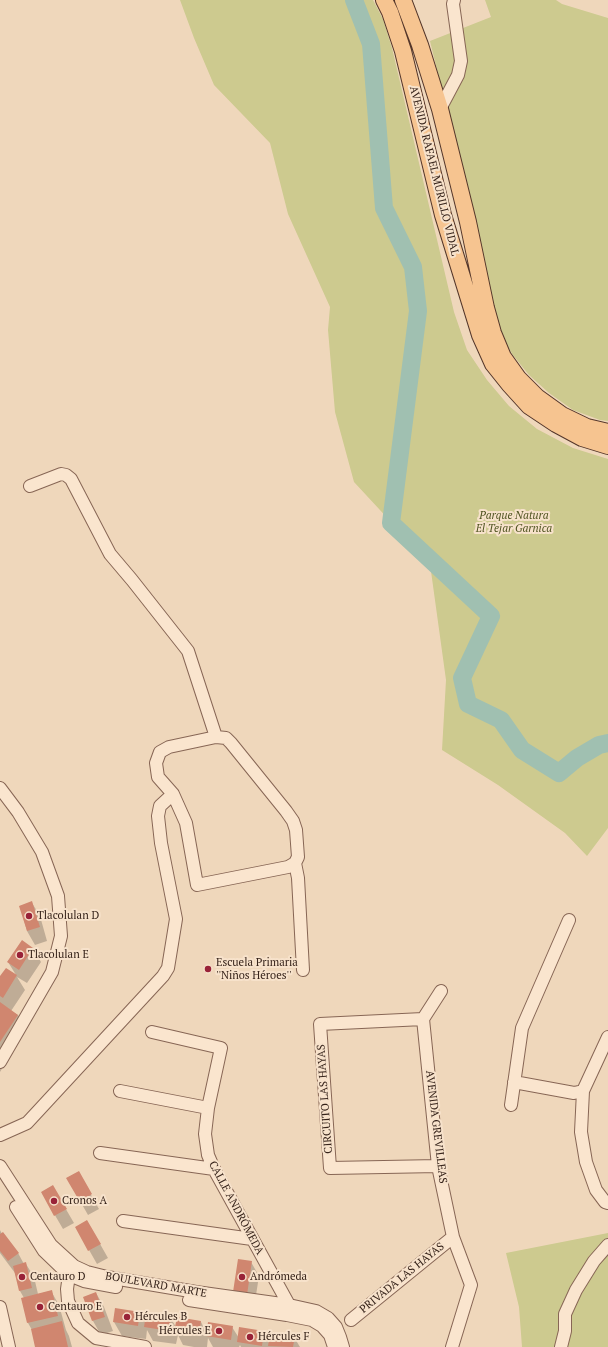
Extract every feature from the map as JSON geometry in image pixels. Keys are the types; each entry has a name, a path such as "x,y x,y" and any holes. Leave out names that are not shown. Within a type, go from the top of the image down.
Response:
{"main road":[{"name":"AVENIDA RAFAEL MURILLO VIDAL","path":"384,0 390,12 403,51 443,215 480,335 493,364 529,406 556,424 575,434 608,446"},
{"name":"AVENIDA RAFAEL MURILLO VIDAL","path":"403,0 420,45 440,109 468,222 486,308 493,333 503,357 518,378 537,397 562,415 587,427 608,432"}],"street":[{"path":"440,109 458,75 461,61 453,4 454,0"},
{"path":"30,486 61,474 66,475 70,479 110,554 188,651 216,737"},
{"path":"216,737 226,738 293,821 296,830 298,857 295,863 288,868 198,885 186,823 173,794 158,777 156,763 160,752 169,747 216,737"},
{"path":"0,788 18,812 42,852 58,896 61,936 52,972 0,1062"},
{"path":"0,1136 27,1123 163,976 168,968 176,919 160,843 158,816 160,806 173,794"},
{"path":"295,863 298,878 303,970"},
{"path":"511,1105 522,1028 569,920"},
{"path":"423,1019 441,991"},
{"name":"CIRCUITO LAS HAYAS","path":"423,1019 320,1024 330,1168 438,1166"},
{"name":"AVENIDA GREVILLEAS","path":"423,1019 438,1166 453,1237 472,1285 452,1347"},
{"name":"CALLE ANDRÓMEDA","path":"152,1032 221,1048 204,1134 208,1155 288,1310"},
{"path":"606,1203 596,1190 586,1162 581,1132 583,1091 608,1036"},
{"path":"514,1082 574,1093 583,1091"},
{"path":"120,1091 208,1108"},
{"path":"100,1153 214,1169"},
{"name":"BOULEVARD MARTE","path":"0,1166 51,1245 72,1270"},
{"name":"BOULEVARD MARTE","path":"0,1180 44,1251 72,1270 288,1310 316,1311 328,1318 336,1327 343,1347"},
{"path":"123,1221 252,1238"},
{"name":"PRIVADA LAS HAYAS","path":"351,1320 453,1237"},
{"path":"561,1347 565,1331 565,1314 576,1290 594,1261 608,1245"},
{"path":"72,1270 67,1289 68,1302 78,1323 96,1338 145,1347"},
{"path":"0,1307 9,1347"},
{"name":"BOULEVARD MARTE","path":"288,1310 322,1326 330,1335 334,1347"}],"green space":[{"name":"Parque Natura El Tejar Garnica","path":"180,0 373,0 383,19 392,48 454,312 467,350 487,380 509,406 537,429 573,448 608,459 608,828 587,856 565,833 498,785 442,750 446,680 430,564 354,482 335,412 328,330 330,307 288,214 270,143 214,85"},
{"path":"485,0 556,0 562,4 608,18 608,421 600,420 573,410 549,393 529,375 512,354 500,331 430,41 491,17"},
{"path":"608,1233 608,1347 522,1347 519,1307 506,1253"}],"building":[{"name":"Tlacolulan D","path":"32,901 40,927 27,931 19,906"},
{"name":"Tlacolulan E","path":"22,940 33,948 19,970 7,962"},
{"path":"6,968 17,975 3,998 0,996 0,976"},
{"path":"0,1002 18,1015 0,1042"},
{"path":"79,1171 92,1194 80,1202 66,1178"},
{"name":"Cronos A","path":"53,1185 67,1209 54,1216 41,1192"},
{"path":"87,1220 101,1244 88,1251 75,1227"},
{"path":"3,1232 19,1253 8,1261 0,1251 0,1234"},
{"name":"Andrómeda","path":"238,1259 252,1261 247,1295 233,1292"},
{"name":"Centauro D","path":"26,1262 32,1288 19,1291 13,1266"},
{"name":"Centauro E","path":"52,1290 58,1316 27,1323 21,1298"},
{"path":"96,1292 105,1317 92,1321 83,1297"},
{"name":"Hércules B","path":"115,1308 140,1312 138,1326 113,1322"},
{"path":"146,1313 171,1317 169,1331 144,1327"},
{"path":"177,1317 201,1321 199,1335 174,1332"},
{"path":"62,1321 68,1347 35,1347 31,1329"},
{"name":"Hércules E","path":"208,1322 233,1326 231,1340 206,1336"},
{"name":"Hércules F","path":"239,1327 264,1331 262,1346 237,1342"},
{"path":"270,1332 295,1336 293,1347 268,1346"}],"waterway":[{"path":"354,0 371,44 384,208 413,267 418,311 391,523 491,616 462,678 468,704 501,720 522,750 559,773 577,758 599,745 608,743"}],"place":[{"name":"Tlacolulan D","path":"29,916"},
{"name":"Tlacolulan E","path":"20,955"},
{"name":"Escuela Primaria ''Niños Héroes''","path":"208,969"},
{"name":"Cronos A","path":"54,1201"},
{"name":"Centauro D","path":"22,1277"},
{"name":"Andrómeda","path":"242,1277"},
{"name":"Centauro E","path":"40,1307"},
{"name":"Hércules B","path":"127,1317"},
{"name":"Hércules E","path":"219,1331"},
{"name":"Hércules F","path":"250,1337"}]}
